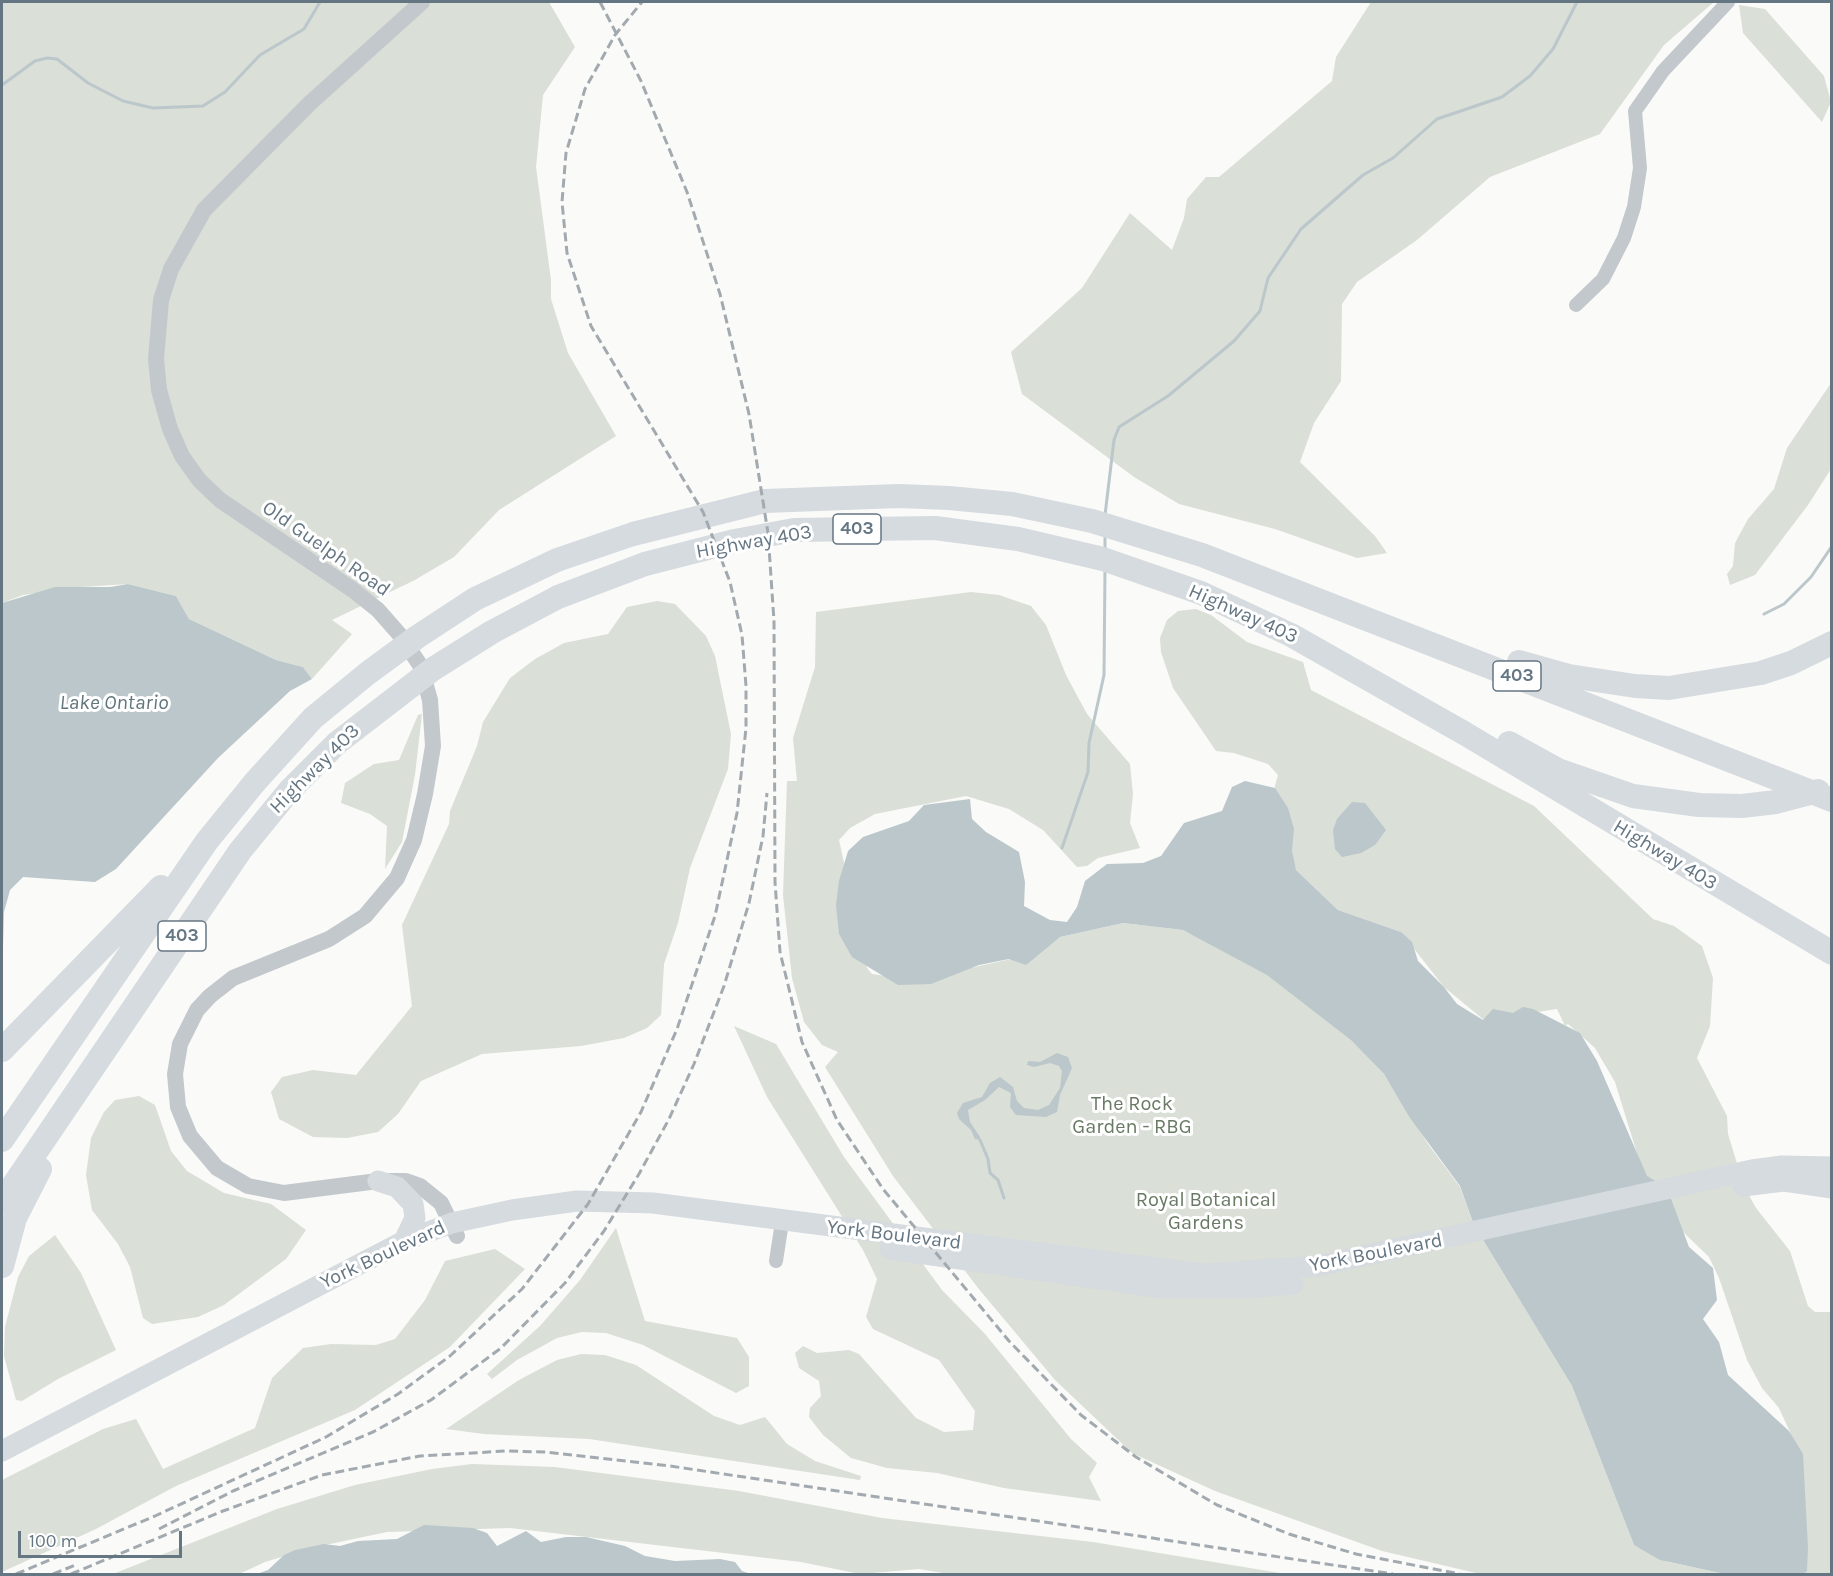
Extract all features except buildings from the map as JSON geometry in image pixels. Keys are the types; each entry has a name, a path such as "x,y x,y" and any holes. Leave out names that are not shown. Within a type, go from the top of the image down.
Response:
{"highway":[{"name":"Highway 403","path":"2,1140 207,841 255,782 314,718 368,673 475,599 557,560 633,534 765,501 899,495 1012,504 1092,520 1202,555 1832,800"},
{"name":"Highway 403","path":"2,1202 240,851 289,791 337,743 433,669 492,632 558,597 645,564 735,541 794,530 935,528 1018,539 1103,559 1201,593 1292,635 1464,734 1832,954"},
{"path":"1202,555 1334,594 1518,662 1569,676 1616,683 1669,688 1728,680 1791,663 1832,643"},
{"path":"1292,635 1346,654 1558,770 1633,796 1700,806 1742,806 1776,802 1832,788"},
{"path":"2,1050 207,841"},
{"path":"2,1266 15,1218 47,1156 152,982"}],"main road":[{"name":"York Boulevard","path":"2,1451 404,1241 545,1211 650,1210 885,1242 1019,1268 1192,1290 1295,1283 1407,1254 1751,1177 1782,1166 1832,1167"},
{"name":"York Boulevard","path":"1751,1177 1832,1188"},
{"path":"378,1181 397,1187 413,1204 415,1218 404,1241"},
{"name":"York Boulevard","path":"2,1462 454,1229"},
{"name":"York Boulevard","path":"885,1242 991,1248 1203,1274 1317,1266 1407,1254"}],"street":[{"name":"Old Guelph Road","path":"422,2 309,104 204,210 171,269 161,300 157,348 159,390 170,429 182,456 199,480 229,506 353,590 378,610 400,635 420,665 430,700 433,746 414,840 397,878 365,916 329,939 233,978 210,996 197,1010 180,1044 175,1074 178,1107 190,1136 217,1168 248,1186 284,1193 378,1181 406,1182 420,1186 441,1203 454,1229"},
{"path":"1576,305 1603,279 1624,238 1634,207 1640,168 1635,111 1663,71 1728,2"},
{"path":"776,1260 782,1228"}],"green space":[{"path":"2,2 549,2 575,47 543,95 536,167 551,280 551,299 568,353 616,436 499,510 454,557 413,581 332,620 352,634 312,679 303,667 276,660 189,619 176,596 128,584 82,587 23,595 2,603"},
{"path":"1371,2 1714,2 1664,45 1600,134 1490,177 1417,240 1357,282 1342,304 1341,381 1314,423 1300,462 1375,536 1387,553 1357,558 1275,529 1179,504 1134,477 1022,394 1011,352 1082,288 1130,213 1172,250 1184,218 1187,199 1206,177 1219,177 1332,81 1336,57"},
{"path":"1739,5 1765,9 1824,76 1831,102 1822,122 1743,33"},
{"path":"1831,383 1831,469 1808,505 1755,575 1730,585 1727,574 1733,566 1735,543 1748,519 1774,489 1787,448"},
{"name":"Royal Botanical Gardens","path":"971,592 999,595 1031,606 1046,625 1066,675 1087,714 1130,764 1133,794 1130,823 1140,848 1098,858 1087,866 1077,867 1043,830 1009,809 966,796 875,814 850,828 839,840 867,968 872,974 916,980 1038,953 1060,937 1123,923 1183,930 1304,990 1384,1074 1428,1144 1460,1187 1474,1225 1572,1386 1634,1545 1668,1562 1726,1574 1476,1573 1382,1551 1215,1491 1132,1453 1055,1380 978,1288 893,1176 825,1067 838,1052 822,1045 804,1022 792,978 783,895 787,781 797,781 793,738 815,667 816,612"},
{"path":"657,601 675,604 706,636 715,656 731,734 728,769 690,868 678,923 664,964 661,1015 647,1028 624,1038 581,1046 482,1054 421,1081 398,1114 378,1132 347,1138 313,1137 279,1119 271,1092 282,1077 313,1070 356,1075 412,1006 402,925 449,824 450,811 477,746 483,722 510,678 535,659 564,643 608,634 627,607"},
{"path":"1196,609 1211,615 1247,642 1303,662 1311,690 1534,806 1653,919 1674,926 1702,946 1713,978 1710,1026 1697,1058 1727,1116 1728,1134 1744,1186 1756,1208 1790,1251 1808,1306 1815,1312 1831,1312 1831,1574 1745,1574 1803,1492 1790,1432 1779,1408 1762,1388 1747,1360 1719,1278 1709,1257 1652,1202 1615,1082 1595,1048 1568,1024 1565,1026 1557,1009 1484,1020 1444,987 1401,932 1338,910 1296,870 1272,797 1278,775 1268,764 1234,753 1216,751 1173,688 1161,652 1160,638 1167,620 1178,611"},
{"path":"422,714 415,775 402,842 385,869 387,826 370,814 341,803 345,783 374,764 399,760 418,715"},
{"path":"734,1026 776,1044 844,1157 942,1290 985,1334 1071,1439 1097,1463 1089,1477 1101,1501 1004,1488 937,1473 887,1468 851,1458 823,1435 809,1417 810,1408 821,1396 819,1381 799,1368 795,1353 803,1346 817,1353 849,1350 859,1354 916,1418 944,1432 973,1430 975,1411 939,1360 873,1329 866,1317 877,1279 863,1250 767,1097"},
{"path":"139,1096 155,1105 171,1151 187,1171 224,1193 271,1204 306,1230 286,1259 224,1305 198,1317 152,1324 143,1318 130,1267 118,1244 92,1210 86,1175 91,1138 104,1112 115,1100"},
{"path":"616,1228 645,1321 737,1338 749,1357 749,1386 736,1393 643,1345 606,1333 582,1332 557,1338 517,1360 492,1379 487,1374 540,1326 580,1280"},
{"path":"55,1235 81,1273 116,1350 58,1379 22,1401 16,1400 4,1356 5,1327 18,1277 29,1256"},
{"path":"495,1249 525,1269 450,1347 355,1410 176,1486 96,1529 2,1572 2,1480 103,1429 136,1419 163,1469 255,1428 272,1378 303,1348 331,1344 376,1345 395,1339 425,1300 445,1261"},
{"path":"581,1354 605,1355 636,1365 714,1416 740,1425 765,1417 787,1444 815,1461 861,1476 860,1480 589,1439 484,1434 446,1429 519,1380 557,1360"},
{"path":"472,1464 555,1467 739,1491 882,1518 1093,1542 1286,1574 949,1574 919,1569 860,1574 801,1562 510,1528 387,1532 311,1548 265,1562 239,1574 113,1574 277,1509 355,1485 432,1469"}],"water":[{"name":"Lake Ontario","path":"128,584 176,596 189,619 276,660 303,667 312,679 290,691 218,758 116,869 95,882 23,877 10,890 4,912 2,983 2,603 55,587 110,587"},
{"path":"1245,781 1275,788 1288,808 1294,829 1292,851 1296,870 1338,910 1401,932 1412,942 1418,961 1457,1004 1483,1020 1493,1009 1513,1013 1523,1007 1533,1009 1580,1033 1597,1061 1647,1176 1667,1188 1689,1247 1713,1268 1717,1300 1703,1319 1719,1342 1728,1375 1789,1431 1803,1454 1808,1548 1807,1571 1803,1574 1725,1574 1660,1560 1634,1545 1572,1386 1474,1225 1460,1186 1410,1118 1384,1074 1351,1040 1267,975 1183,930 1123,923 1060,937 1026,965 1009,959 979,965 931,984 898,985 852,957 839,934 836,905 839,881 848,851 863,837 909,821 924,805 970,799 972,819 986,832 1019,852 1025,882 1024,906 1050,920 1067,922 1077,907 1085,881 1107,864 1143,863 1161,856 1184,823 1222,811 1232,787"},
{"path":"1352,802 1365,803 1386,830 1375,845 1361,853 1342,857 1335,849 1333,830 1337,819"},
{"path":"1057,1053 1068,1057 1072,1068 1060,1095 1057,1112 1046,1117 1016,1115 1010,1107 1011,1093 999,1087 985,1100 968,1110 970,1122 980,1137 980,1140 975,1139 971,1130 959,1119 957,1113 963,1103 982,1097 990,1083 1000,1077 1013,1087 1017,1101 1024,1108 1038,1110 1049,1105 1060,1088 1062,1071 1059,1066 1050,1063 1034,1067 1027,1065 1028,1061 1040,1062"},
{"path":"424,1525 473,1528 487,1533 497,1546 526,1531 541,1542 566,1537 586,1537 625,1546 645,1556 675,1561 720,1559 735,1562 742,1571 751,1574 257,1574 268,1570 284,1555 295,1550 324,1544 340,1546 358,1541 397,1539"}],"waterway":[{"path":"2,85 35,61 47,58 57,59 88,83 123,101 153,108 203,106 225,92 260,55 304,29 320,2"},
{"path":"1105,515 1114,440 1119,427 1168,396 1234,341 1260,311 1268,278 1301,229 1363,175 1393,158 1437,119 1502,97 1530,76 1553,49 1577,2"},
{"path":"1105,536 1105,551"},
{"path":"1764,614 1784,604 1811,577 1832,546"},
{"path":"1062,848 1088,772 1089,743 1104,675 1105,569"},
{"path":"980,1140 988,1159 990,1173 998,1180 1004,1198"}],"railway":[{"path":"600,2 641,81 687,192 720,294 749,414 768,533 774,621 775,882 780,952 802,1042 837,1120 883,1189 1009,1341 1081,1415 1136,1457 1217,1505 1289,1534 1356,1554 1460,1574"},
{"path":"16,1574 155,1516 326,1437 398,1394 450,1356 522,1289 588,1204 641,1112 677,1029 715,916 737,813 746,728 746,686 742,635 730,582 703,512 591,326 567,253 562,202 566,153 585,89 615,35 642,2"},
{"path":"159,1529 233,1491 373,1432 431,1400 501,1348 565,1283 604,1231 639,1174 669,1119 694,1064 724,986 749,903 763,836 767,793"},
{"path":"71,1574 223,1511 322,1475 420,1456 506,1451 546,1452 670,1466 1393,1574"},
{"path":"53,1574 78,1564"}],"park label":[{"name":"The Rock Garden - RBG","path":"1132,1116"}]}
